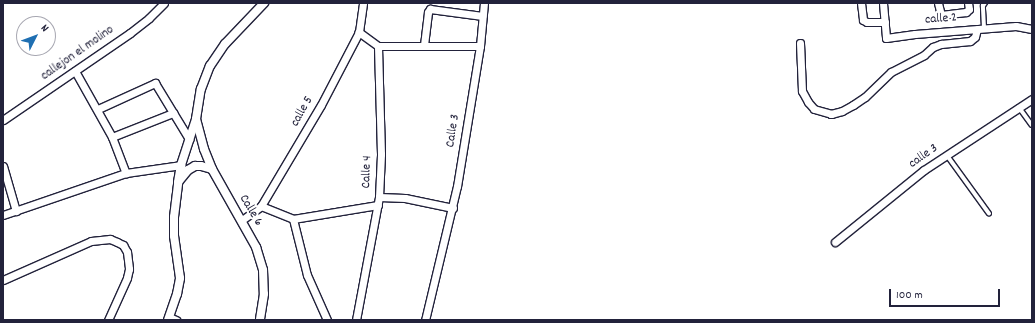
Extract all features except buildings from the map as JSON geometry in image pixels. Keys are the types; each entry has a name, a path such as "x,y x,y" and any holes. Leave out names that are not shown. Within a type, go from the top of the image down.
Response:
{"street":[{"name":"callejon el molino","path":"3,120 139,26 164,3"},
{"name":"Calle 6","path":"171,319 180,278 174,236 174,217 178,182 181,165 196,119 201,88 210,66 225,44 264,3"},
{"name":"calle 5","path":"242,220 261,206 321,105 359,32 363,3"},
{"name":"Calle 3","path":"425,320 453,208 480,46 484,3"},
{"path":"861,3 863,20 867,22 885,22"},
{"name":"calle 2","path":"883,3 886,38 1016,26 1032,29"},
{"path":"938,3 941,15 966,12 969,9 968,3"},
{"path":"424,45 428,12 430,9 483,16"},
{"path":"800,43 802,91 814,109 831,114 842,111 853,105 865,97 891,72 924,55 933,47 941,44 970,41 981,29"},
{"path":"359,32 378,46 480,46"},
{"name":"Calle 4","path":"356,320 379,201 381,154 378,46"},
{"path":"75,71 98,109 112,137 126,173"},
{"path":"98,109 154,83 189,139"},
{"name":"calle 3","path":"835,242 924,170 1032,99"},
{"path":"112,137 173,112"},
{"name":"Calle 6","path":"196,119 204,149 212,169 256,247 263,270 264,294 260,320"},
{"path":"3,215 126,173 181,165"},
{"path":"3,166 16,211"},
{"path":"178,182 188,170 195,166 212,169"},
{"path":"261,206 293,219 379,201 412,199 453,208"},
{"path":"293,219 307,275 327,320"},
{"path":"3,280 91,241 110,240 117,242 123,245 127,252 129,269 127,278 108,320"}],"lane":[{"path":"981,29 983,6 985,3"},
{"path":"1019,107 1032,125"},
{"path":"947,155 989,213"}]}
